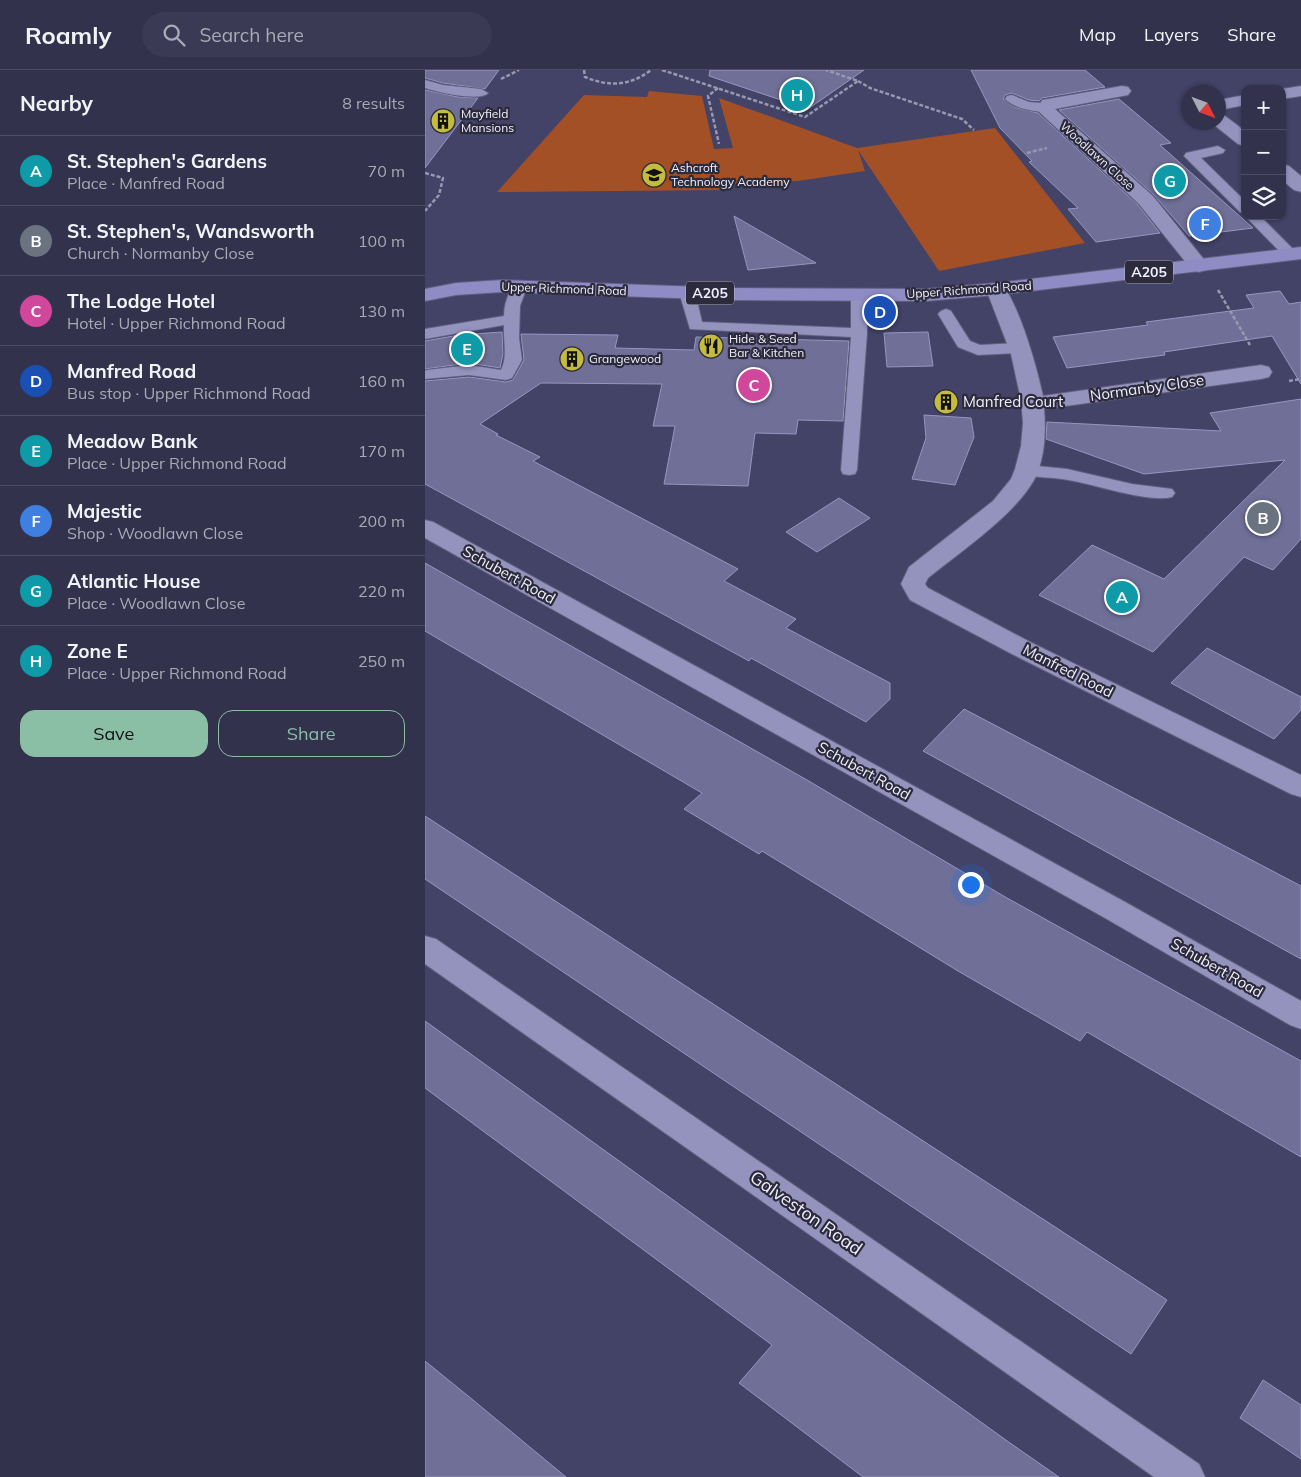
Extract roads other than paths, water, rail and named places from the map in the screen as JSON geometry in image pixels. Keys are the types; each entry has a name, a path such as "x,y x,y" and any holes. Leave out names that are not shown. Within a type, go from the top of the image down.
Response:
{"highway":[{"name":"Upper Richmond Road","path":"425,295 456,289 520,287 859,296 926,294 996,289 1296,254"}],"street":[{"name":"Woodlawn Close","path":"1122,91 1048,104 1046,110 1146,200 1199,266"},
{"path":"1286,93 1301,91"},
{"path":"1226,104 1241,101"},
{"path":"1226,125 1241,137"},
{"path":"1286,173 1301,186"},
{"name":"Manfred Road","path":"996,289 1019,348 1027,373 1033,404 1034,432 1027,470 1000,508 918,573 913,584 919,594 1030,652 1301,787"},
{"name":"Normanby Close","path":"1033,404 1261,372"},
{"name":"Schubert Road","path":"425,528 1115,910 1301,1016"},
{"name":"Galveston Road","path":"425,948 1186,1477"}],"lane":[{"path":"425,84 442,89 481,93"},
{"path":"1012,98 1027,106 1047,107"},
{"path":"1219,150 1191,156 1241,205"},
{"path":"1257,220 1296,254"},
{"path":"427,375 469,370 505,375 514,360 511,338 512,306 520,287"},
{"path":"687,292 695,326 859,333"},
{"path":"849,470 859,333 859,296"},
{"path":"946,314 965,344 977,350 1019,348"},
{"path":"425,334 512,319"},
{"path":"1027,470 1067,474 1132,489 1166,493"}],"place":[{"name":"Zone E","path":"797,95"},
{"name":"Mayfield Mansions","path":"443,121"},
{"name":"Ashcroft Technology Academy","path":"654,175"},
{"name":"Atlantic House","path":"1170,181"},
{"name":"Majestic","path":"1205,224"},
{"name":"Manfred Road","path":"880,312"},
{"name":"Hide & Seed Bar & Kitchen","path":"711,346"},
{"name":"Meadow Bank","path":"467,349"},
{"name":"Grangewood","path":"572,359"},
{"name":"The Lodge Hotel","path":"754,385"},
{"name":"Manfred Court","path":"946,402"},
{"name":"St. Stephen's, Wandsworth","path":"1263,518"},
{"name":"St. Stephen's Gardens","path":"1122,597"}]}
